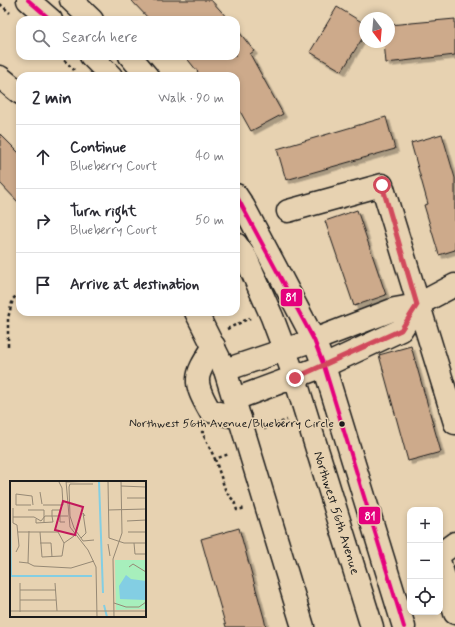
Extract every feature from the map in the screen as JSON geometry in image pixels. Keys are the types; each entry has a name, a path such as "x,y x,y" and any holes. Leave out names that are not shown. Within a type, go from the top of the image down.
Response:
{"street":[{"path":"28,0 46,16"},
{"path":"71,0 88,16"},
{"path":"133,60 144,72"},
{"path":"83,64 102,72"},
{"path":"0,77 16,90"},
{"path":"288,211 382,185 417,305 455,423"},
{"path":"240,201 314,340 324,366 404,627"},
{"name":"Northwest 56th Avenue","path":"240,250 246,258 285,350 295,378 372,627"},
{"path":"225,370 314,340 395,309 417,305 455,285"},
{"path":"214,346 198,372 199,393 210,411 237,408 295,378 401,330 417,305"},
{"path":"198,316 225,370 303,627"},
{"path":"443,552 455,543"},
{"path":"443,574 455,613"}],"path":[{"path":"72,60 83,64"},
{"path":"8,346 8,318 13,299 16,296"},
{"path":"209,430 202,432 215,459 226,492 234,501 237,510 265,502"},
{"path":"215,459 234,453"}],"building":[{"path":"131,0 211,0 225,16 146,16"},
{"path":"337,7 359,20 359,44 342,71 310,52"},
{"path":"455,19 455,55 386,63 385,48 395,48 395,24"},
{"path":"240,33 254,51 250,54 283,114 251,131 240,111 240,72 198,72 188,60 240,60"},
{"path":"386,117 395,149 286,180 277,149"},
{"path":"0,134 16,150 16,200 0,183"},
{"path":"442,134 455,178 455,250 439,255 424,205 428,204 411,143"},
{"path":"357,210 386,295 354,306 325,221"},
{"path":"411,346 441,452 408,461 379,355"},
{"path":"239,528 266,627 226,627 201,539"}],"transit line":[{"name":"81","path":"28,0 46,16"},
{"name":"81","path":"240,202 314,340 324,366 404,627"}],"place":[{"name":"Northwest 56th Avenue/Blueberry Circle","path":"342,424"}],"route":[{"path":"295,378 401,330 417,305 382,185"}]}
